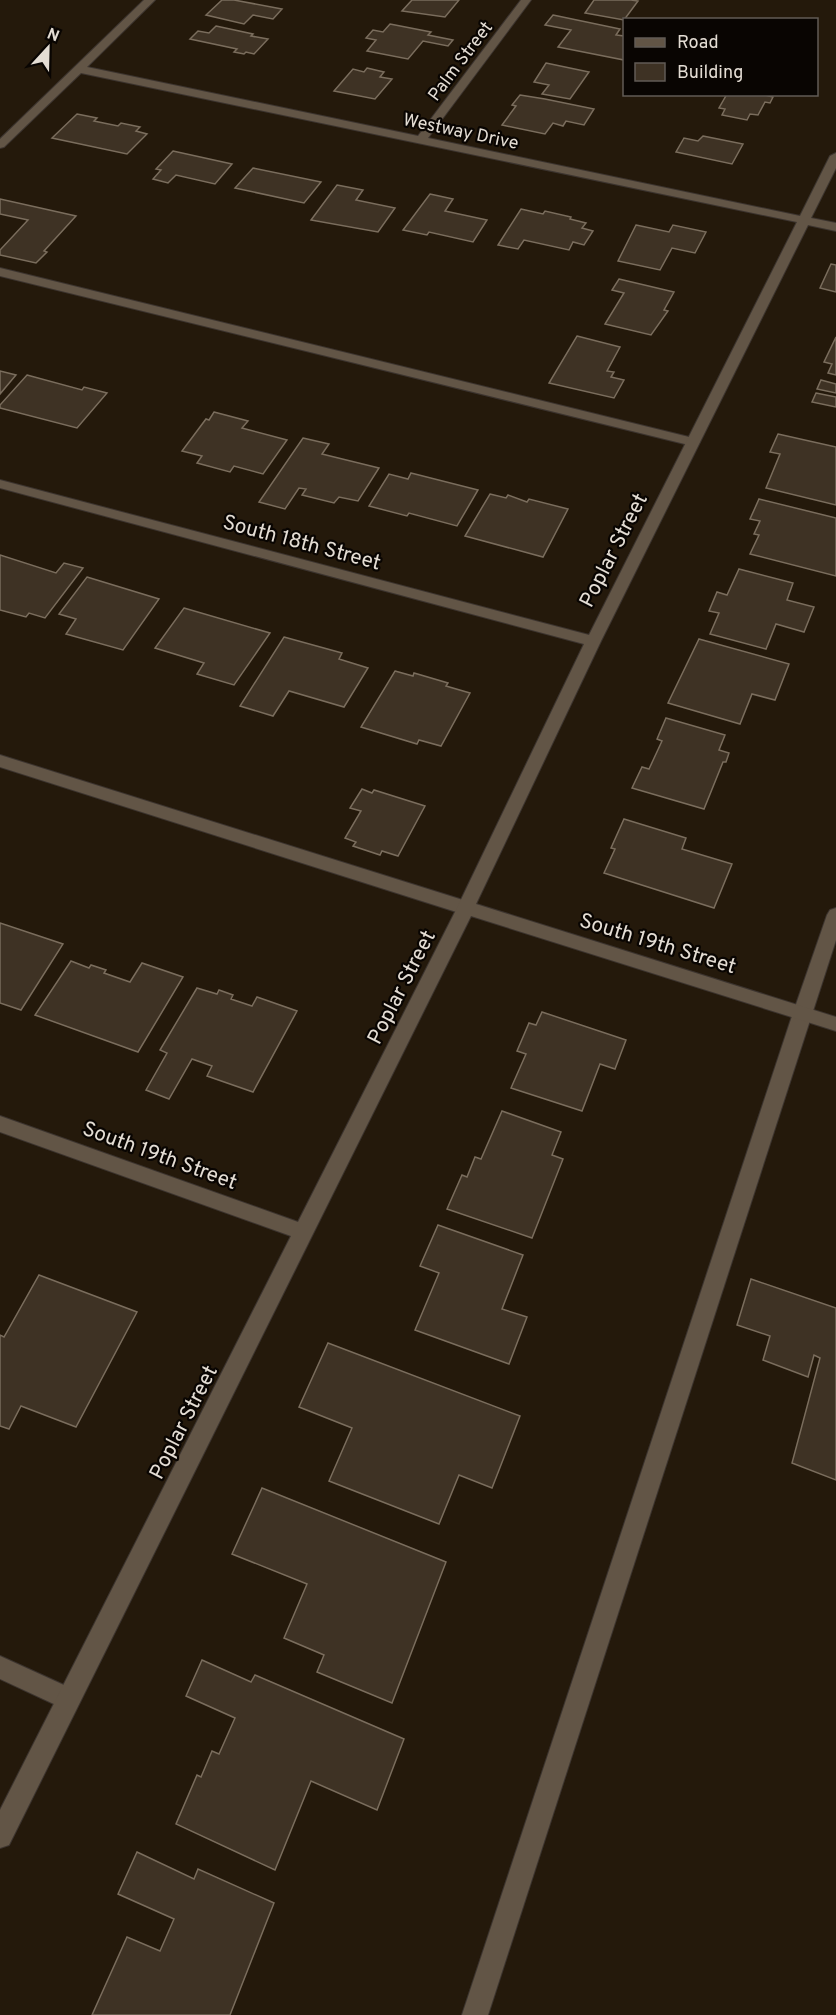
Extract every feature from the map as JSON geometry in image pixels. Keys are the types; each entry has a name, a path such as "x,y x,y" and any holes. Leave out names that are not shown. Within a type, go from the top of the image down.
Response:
{"street":[{"path":"0,145 150,0"},
{"name":"Palm Street","path":"420,141 526,0"},
{"name":"Westway Drive","path":"79,69 836,227"},
{"name":"Poplar Street","path":"0,1836 466,908 593,640 836,156"},
{"path":"0,272 693,442"},
{"name":"South 18th Street","path":"0,484 593,640"},
{"name":"South 19th Street","path":"0,761 836,1023"},
{"path":"475,2015 836,915"},
{"name":"South 19th Street","path":"0,1124 303,1232"},
{"path":"0,1667 69,1699"}],"building":[{"path":"222,0 282,9 273,19 253,15 244,24 206,15"},
{"path":"412,0 459,0 445,17 402,11"},
{"path":"594,0 638,1 623,20 585,13"},
{"path":"553,15 620,29 616,35 623,36 623,60 558,47 571,30 545,25"},
{"path":"390,24 431,32 428,35 453,40 448,46 423,41 408,59 367,51 376,40 366,38 373,30 383,32"},
{"path":"216,26 268,39 254,54 246,52 244,54 234,52 237,49 190,39 198,31 209,33"},
{"path":"546,63 589,72 570,99 542,94 549,85 534,82"},
{"path":"367,68 384,72 380,77 392,79 375,99 334,91 353,69 364,72"},
{"path":"520,95 594,109 584,125 566,121 563,126 553,123 545,134 502,125 516,106 512,105"},
{"path":"726,96 773,97 770,103 765,102 758,115 750,114 747,120 722,115 725,109 719,108"},
{"path":"77,114 97,118 94,121 118,126 121,123 140,127 136,131 147,134 127,154 52,138"},
{"path":"703,136 743,144 732,164 676,152 684,138 698,141"},
{"path":"173,151 232,164 215,184 176,175 168,183 153,179 161,170 156,169"},
{"path":"253,168 321,182 304,203 235,188"},
{"path":"337,185 363,190 356,200 395,208 378,232 311,220"},
{"path":"430,194 453,199 445,211 487,220 473,242 429,232 427,235 403,230"},
{"path":"0,199 76,216 36,263 0,255 0,250 28,220 0,214"},
{"path":"521,209 543,214 545,211 571,217 570,219 586,223 582,228 593,231 584,245 573,242 569,250 524,240 518,249 498,245"},
{"path":"636,225 669,232 673,225 706,232 695,253 672,248 660,270 618,261"},
{"path":"831,264 836,265 836,292 820,288"},
{"path":"619,279 674,292 664,310 668,311 651,335 605,324 624,293 612,290"},
{"path":"577,336 620,347 607,371 614,372 611,377 624,380 614,398 549,383"},
{"path":"836,337 836,375 828,373 832,364 824,362"},
{"path":"0,371 16,375 0,394"},
{"path":"27,375 82,390 84,387 107,393 77,428 0,408 0,405"},
{"path":"821,380 836,384 836,393 817,389"},
{"path":"816,393 836,397 836,407 812,402"},
{"path":"214,412 248,421 242,428 287,440 263,474 234,466 230,472 197,463 202,456 182,451"},
{"path":"778,434 836,447 836,505 766,488 780,454 770,452"},
{"path":"303,438 329,444 322,454 379,468 358,501 339,497 334,503 302,495 306,489 299,488 285,509 259,502"},
{"path":"411,473 478,490 457,526 409,513 407,516 369,506 389,474 408,479"},
{"path":"490,494 506,498 508,495 527,502 529,499 568,509 543,557 465,536"},
{"path":"759,499 836,518 836,576 750,554 759,535 754,534 760,521 750,519"},
{"path":"0,555 56,573 64,563 83,568 45,618 29,613 26,617 0,610"},
{"path":"739,569 793,583 787,600 814,607 804,632 776,624 766,649 710,634 719,613 709,611 717,592 727,595"},
{"path":"87,577 159,599 123,650 66,634 76,619 59,614"},
{"path":"184,608 270,633 234,685 197,674 204,663 155,648"},
{"path":"284,637 342,653 339,659 368,668 344,707 289,691 273,716 240,706"},
{"path":"699,639 789,664 775,700 752,694 740,724 668,703"},
{"path":"395,671 413,676 414,673 448,683 446,686 470,693 441,746 419,740 417,744 361,727"},
{"path":"666,718 725,735 719,750 729,753 726,762 723,762 704,809 632,788 642,767 649,769 662,741 657,739"},
{"path":"362,789 372,793 374,790 425,806 398,856 382,851 380,855 353,846 356,842 345,838 361,811 350,808"},
{"path":"624,819 686,838 682,849 732,864 714,908 604,873 615,849 611,848"},
{"path":"0,923 63,944 21,1010 0,1003"},
{"path":"71,961 89,968 91,965 106,970 104,973 130,982 142,963 183,977 138,1052 35,1015"},
{"path":"197,988 217,994 219,990 233,995 231,999 252,1006 257,997 297,1011 253,1092 207,1076 212,1066 192,1059 169,1099 146,1090 167,1053 160,1050"},
{"path":"542,1012 626,1040 615,1069 600,1064 582,1111 511,1088 526,1054 517,1051 529,1023 536,1025"},
{"path":"502,1111 561,1132 552,1155 563,1159 532,1238 447,1209 462,1175 467,1177 475,1157 481,1159"},
{"path":"438,1225 523,1255 502,1309 527,1317 509,1364 415,1330 439,1273 420,1266"},
{"path":"39,1275 137,1312 76,1427 21,1406 9,1429 0,1426 0,1335 4,1337"},
{"path":"751,1279 836,1308 836,1480 792,1463 820,1358 814,1355 808,1377 763,1360 770,1336 737,1325"},
{"path":"328,1343 520,1416 492,1488 459,1475 439,1524 329,1481 352,1428 299,1407"},
{"path":"262,1488 446,1562 392,1703 317,1672 324,1655 284,1638 307,1584 232,1554"},
{"path":"202,1660 251,1682 255,1675 404,1739 377,1810 311,1781 275,1870 176,1824 197,1775 201,1777 212,1751 219,1754 235,1718 186,1696"},
{"path":"137,1852 194,1879 198,1869 274,1903 230,2015 92,2015 127,1937 160,1951 174,1919 118,1894"}]}
